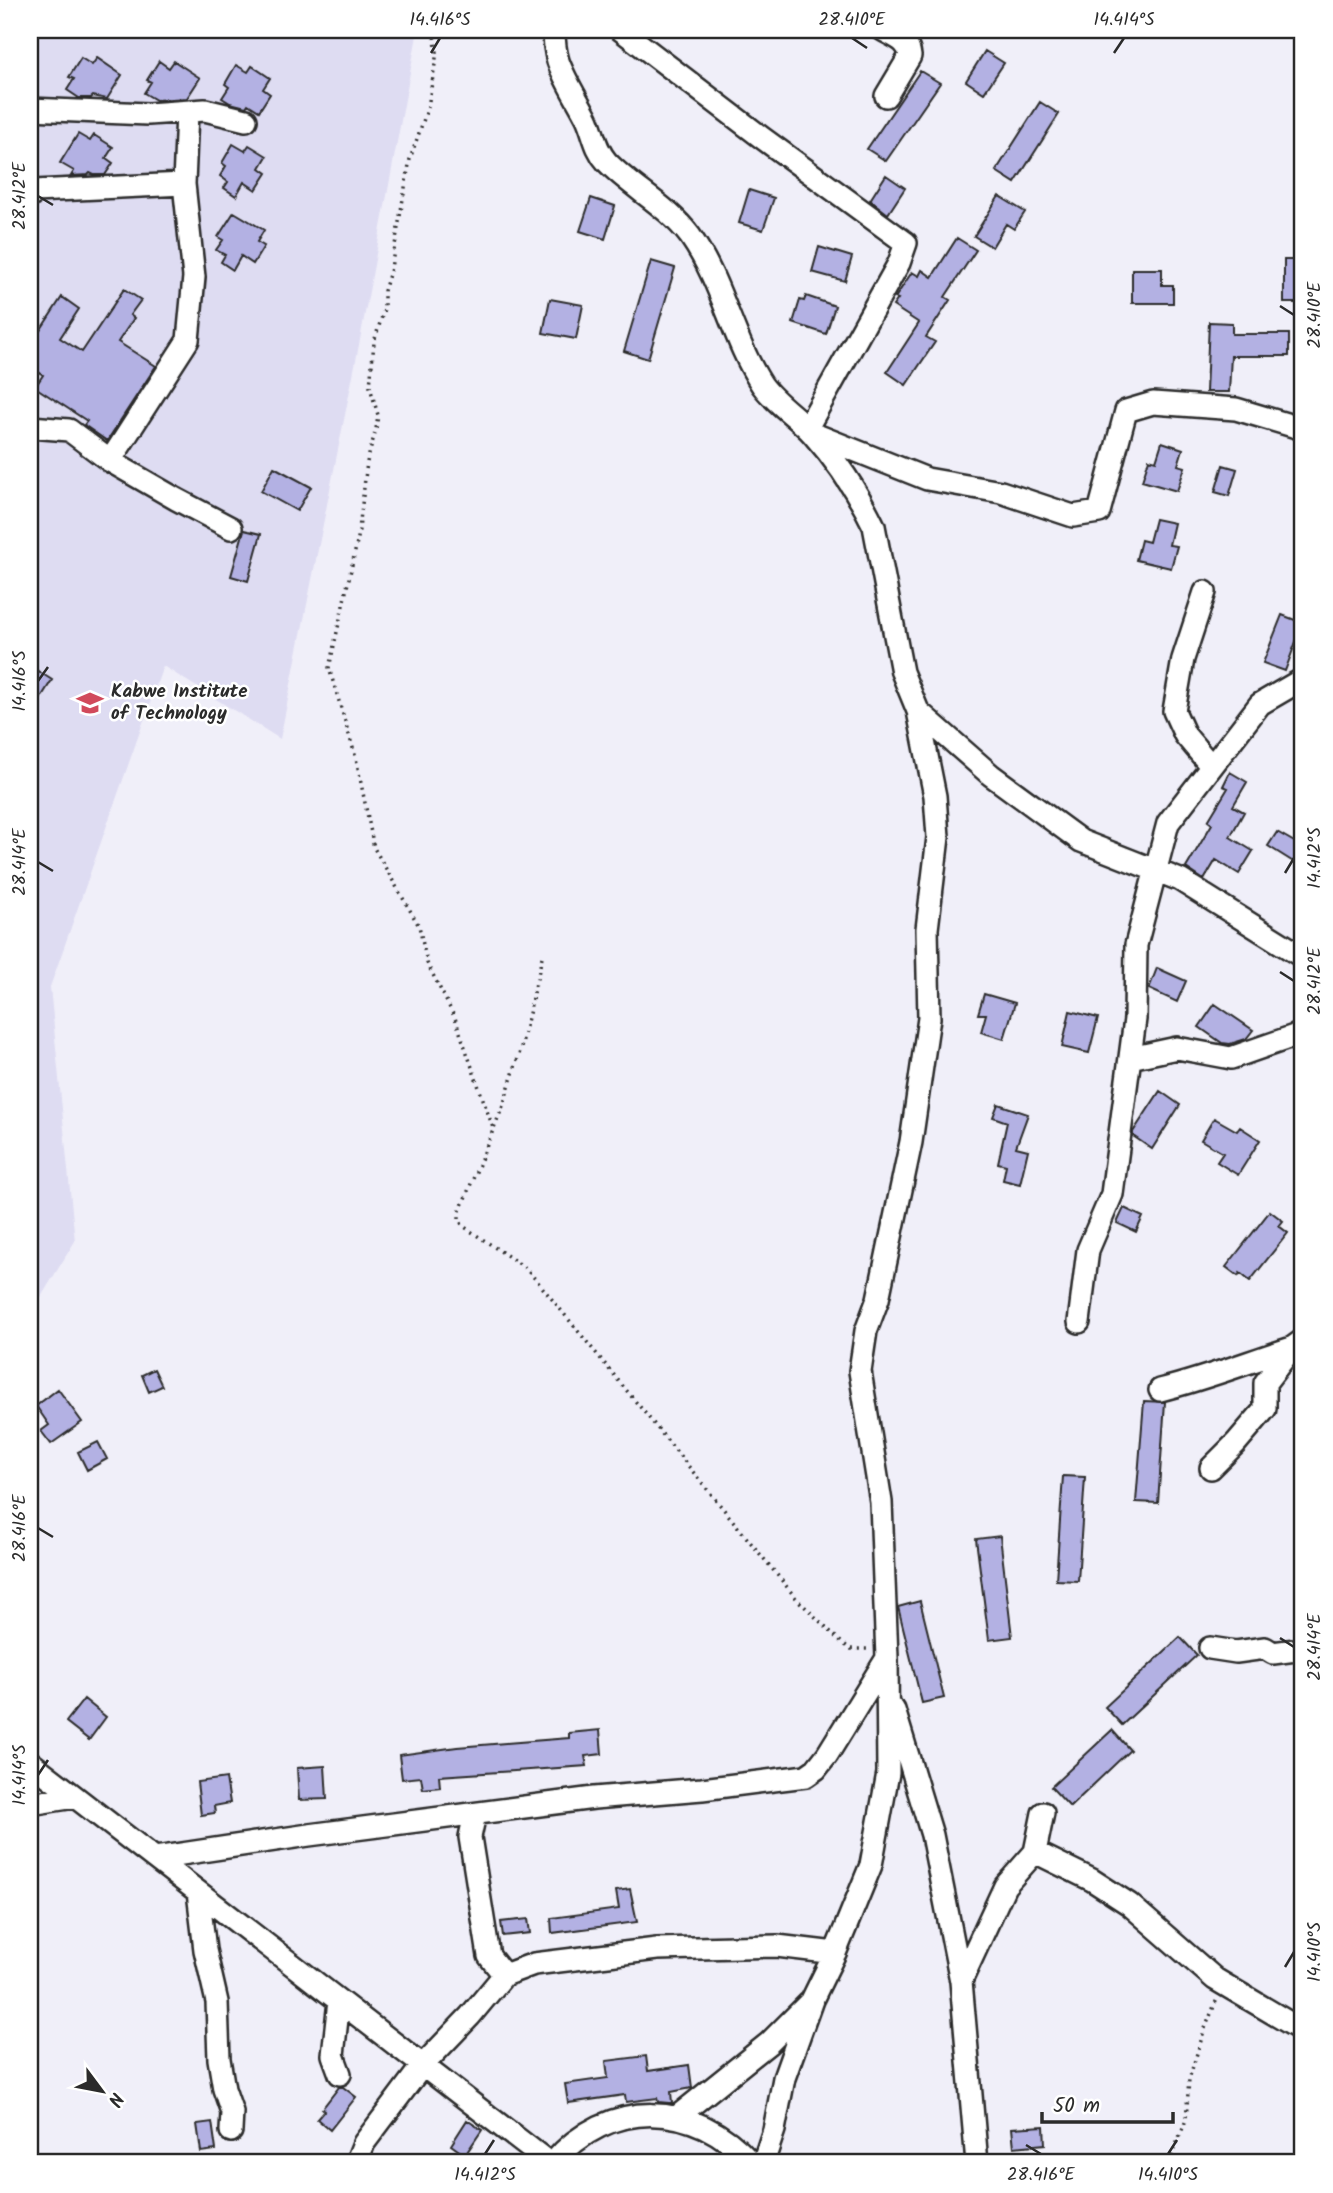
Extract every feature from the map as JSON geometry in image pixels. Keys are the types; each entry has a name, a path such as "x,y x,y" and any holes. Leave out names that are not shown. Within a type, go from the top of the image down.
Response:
{"street":[{"path":"554,30 558,62 589,122 598,149 607,162 666,208 690,236 709,268 735,333 764,387 809,430 841,469 874,526 902,672 918,711 935,796 938,837 927,929 929,1018 911,1142 878,1299 866,1331 860,1371 881,1502 888,1687 888,1773 871,1865 835,1953 812,2000 784,2078 774,2130 763,2163"},
{"path":"621,30 906,243 899,263 809,430"},
{"path":"883,30 905,43 910,56 886,96"},
{"path":"30,109 148,114 205,110 246,120"},
{"path":"110,461 188,340 194,277 184,184 187,111"},
{"path":"31,193 184,184"},
{"path":"809,430 927,479 1001,492 1073,516 1099,512 1126,411 1153,404 1237,409 1303,429"},
{"path":"30,427 69,430 110,461 231,528"},
{"path":"1205,592 1183,659 1174,711 1185,735 1211,766"},
{"path":"1079,1322 1088,1250 1112,1194 1135,1018 1136,945 1168,823 1260,704 1303,679"},
{"path":"918,711 991,775 1081,841 1180,880 1303,957"},
{"path":"1130,1058 1177,1048 1231,1058 1303,1032"},
{"path":"1160,1390 1202,1380 1298,1344"},
{"path":"1210,1468 1237,1443 1265,1409 1265,1383 1298,1344"},
{"path":"1210,1648 1236,1652 1265,1648 1273,1653 1303,1649"},
{"path":"155,1858 594,1798 702,1789 806,1776 816,1769 827,1755 886,1654"},
{"path":"888,1687 932,1835 961,1981 977,2163"},
{"path":"30,1762 551,2163 580,2137 618,2119 658,2114 678,2116 715,2132 751,2163"},
{"path":"30,1804 75,1797"},
{"path":"961,1981 1005,1886 1035,1852 1043,1813"},
{"path":"475,1814 470,1837 489,1956 504,1975"},
{"path":"1035,1852 1092,1880 1129,1904 1215,1979 1303,2031"},
{"path":"198,1892 205,1951 217,2002 219,2059 224,2090 232,2112 231,2131"},
{"path":"356,2163 364,2143 422,2066 470,2016 504,1975 534,1964 657,1949 777,1946 835,1953"},
{"path":"678,2116 769,2043 812,2000"},
{"path":"339,2001 333,2055 340,2074"}],"path":[{"path":"433,30 437,52 428,107 411,159 391,268 384,291 384,310 374,342 370,387 378,415 367,463 358,538 330,668 356,758 374,848 419,926 427,962 455,1018 494,1128"},
{"path":"542,957 521,1048 494,1128 459,1213 459,1220 463,1226 524,1267 538,1282 796,1598 842,1643 851,1648 886,1654"},
{"path":"1169,2163 1186,2120 1189,2078 1204,2031 1224,1984"}],"shaded area":[{"name":"Kabwe Institute of Technology","path":"30,30 418,30 359,345 280,739 163,666 50,987 75,1241 30,1315"}],"building":[{"path":"985,51 1004,63 984,93 966,81"},
{"path":"81,58 92,65 97,58 122,75 107,99 93,96 79,98 67,90 74,79 69,77"},
{"path":"159,61 169,68 174,61 200,78 187,98 156,100 144,93 151,82 147,80"},
{"path":"236,65 248,72 252,66 270,78 263,89 270,94 259,111 248,104 246,107 222,98 229,87 225,84"},
{"path":"920,71 940,83 886,161 867,149"},
{"path":"1040,102 1059,114 1015,183 996,171"},
{"path":"78,134 90,141 94,135 113,147 106,158 113,163 105,175 90,173 71,176 74,171 60,163"},
{"path":"233,144 245,151 249,145 267,156 260,168 267,173 256,190 244,182 236,196 224,188 228,182 220,176 226,166 222,163"},
{"path":"886,175 905,188 888,214 870,200"},
{"path":"749,190 774,198 763,230 739,223"},
{"path":"999,196 1025,212 1014,229 1006,224 992,247 974,236"},
{"path":"591,198 615,206 605,239 580,231"},
{"path":"234,212 264,230 257,242 264,246 253,264 241,256 233,270 221,262 225,255 216,250 223,240 218,237"},
{"path":"957,238 976,250 945,297 950,300 926,337 935,342 906,385 887,372 919,323 893,306 898,299 895,298 912,272 919,276 922,270 932,277"},
{"path":"819,247 852,257 845,281 812,272"},
{"path":"1284,260 1303,260 1303,303 1284,303"},
{"path":"651,261 675,268 648,359 624,351"},
{"path":"1132,269 1162,269 1162,285 1173,285 1173,303 1132,303"},
{"path":"124,289 141,300 130,315 134,318 118,342 156,366 107,441 84,425 87,421 35,387 43,375 30,366 30,346 62,297 79,309 60,338 82,352"},
{"path":"806,296 835,306 826,334 793,323 800,300 804,301"},
{"path":"550,299 583,305 576,339 543,333"},
{"path":"1209,322 1232,323 1232,334 1289,334 1289,356 1231,356 1229,392 1206,392"},
{"path":"1162,442 1183,449 1178,465 1185,467 1177,491 1142,481 1149,459 1156,461"},
{"path":"1223,465 1237,469 1229,496 1215,492"},
{"path":"274,467 311,487 297,511 261,491"},
{"path":"1155,519 1174,523 1169,545 1177,546 1171,568 1136,560 1141,540 1149,542"},
{"path":"244,530 261,534 248,581 231,576"},
{"path":"1282,615 1303,623 1285,671 1263,663"},
{"path":"30,666 52,680 30,715"},
{"path":"1230,772 1247,782 1233,806 1244,812 1230,837 1253,851 1239,874 1216,860 1204,880 1186,868 1212,824 1208,821 1228,788 1223,786"},
{"path":"1277,832 1303,847 1303,868 1268,846"},
{"path":"1157,968 1186,981 1177,1002 1149,989"},
{"path":"984,994 1015,1003 1004,1039 981,1032 986,1014 978,1014"},
{"path":"1215,1004 1253,1030 1246,1039 1230,1044 1222,1043 1199,1027"},
{"path":"1070,1011 1098,1018 1089,1053 1062,1047"},
{"path":"1160,1091 1180,1105 1152,1149 1133,1136 1133,1132"},
{"path":"998,1104 1028,1114 1016,1147 1028,1150 1020,1184 1003,1180 1006,1165 998,1163 1007,1122 993,1117"},
{"path":"1214,1118 1237,1131 1240,1127 1260,1140 1238,1175 1217,1162 1223,1153 1201,1140"},
{"path":"1124,1208 1143,1217 1136,1232 1117,1223"},
{"path":"1270,1211 1283,1221 1279,1226 1288,1233 1250,1281 1226,1267"},
{"path":"154,1369 162,1386 149,1392 142,1375"},
{"path":"58,1389 82,1422 51,1444 41,1431 49,1425 36,1406"},
{"path":"1144,1401 1165,1402 1158,1503 1136,1502"},
{"path":"98,1442 107,1459 87,1470 78,1452"},
{"path":"1063,1476 1085,1477 1078,1581 1056,1580"},
{"path":"1000,1536 1012,1637 989,1640 976,1539"},
{"path":"920,1601 944,1698 922,1703 898,1607"},
{"path":"1180,1637 1197,1655 1122,1725 1105,1707"},
{"path":"84,1699 106,1717 89,1740 66,1722"},
{"path":"600,1730 602,1754 585,1756 587,1766 439,1776 440,1787 423,1789 421,1777 402,1779 399,1755 457,1747 569,1738 569,1733"},
{"path":"1112,1730 1130,1750 1070,1807 1051,1787"},
{"path":"325,1766 327,1799 299,1800 297,1768"},
{"path":"226,1778 230,1803 214,1806 215,1813 201,1815 197,1782"},
{"path":"630,1889 637,1922 552,1933 551,1918 619,1909 616,1891"},
{"path":"528,1919 530,1933 503,1936 501,1922"},
{"path":"646,2056 648,2071 689,2065 692,2088 671,2092 672,2103 658,2102 657,2098 626,2102 625,2095 568,2103 565,2084 608,2078 606,2061"},
{"path":"339,2087 356,2097 330,2130 317,2119"},
{"path":"467,2120 482,2130 465,2155 451,2145"},
{"path":"212,2122 216,2150 201,2152 197,2124"},
{"path":"1044,2126 1045,2144 1014,2147 1012,2128"}],"place":[{"name":"Kabwe Institute of Technology","path":"90,703"}]}
